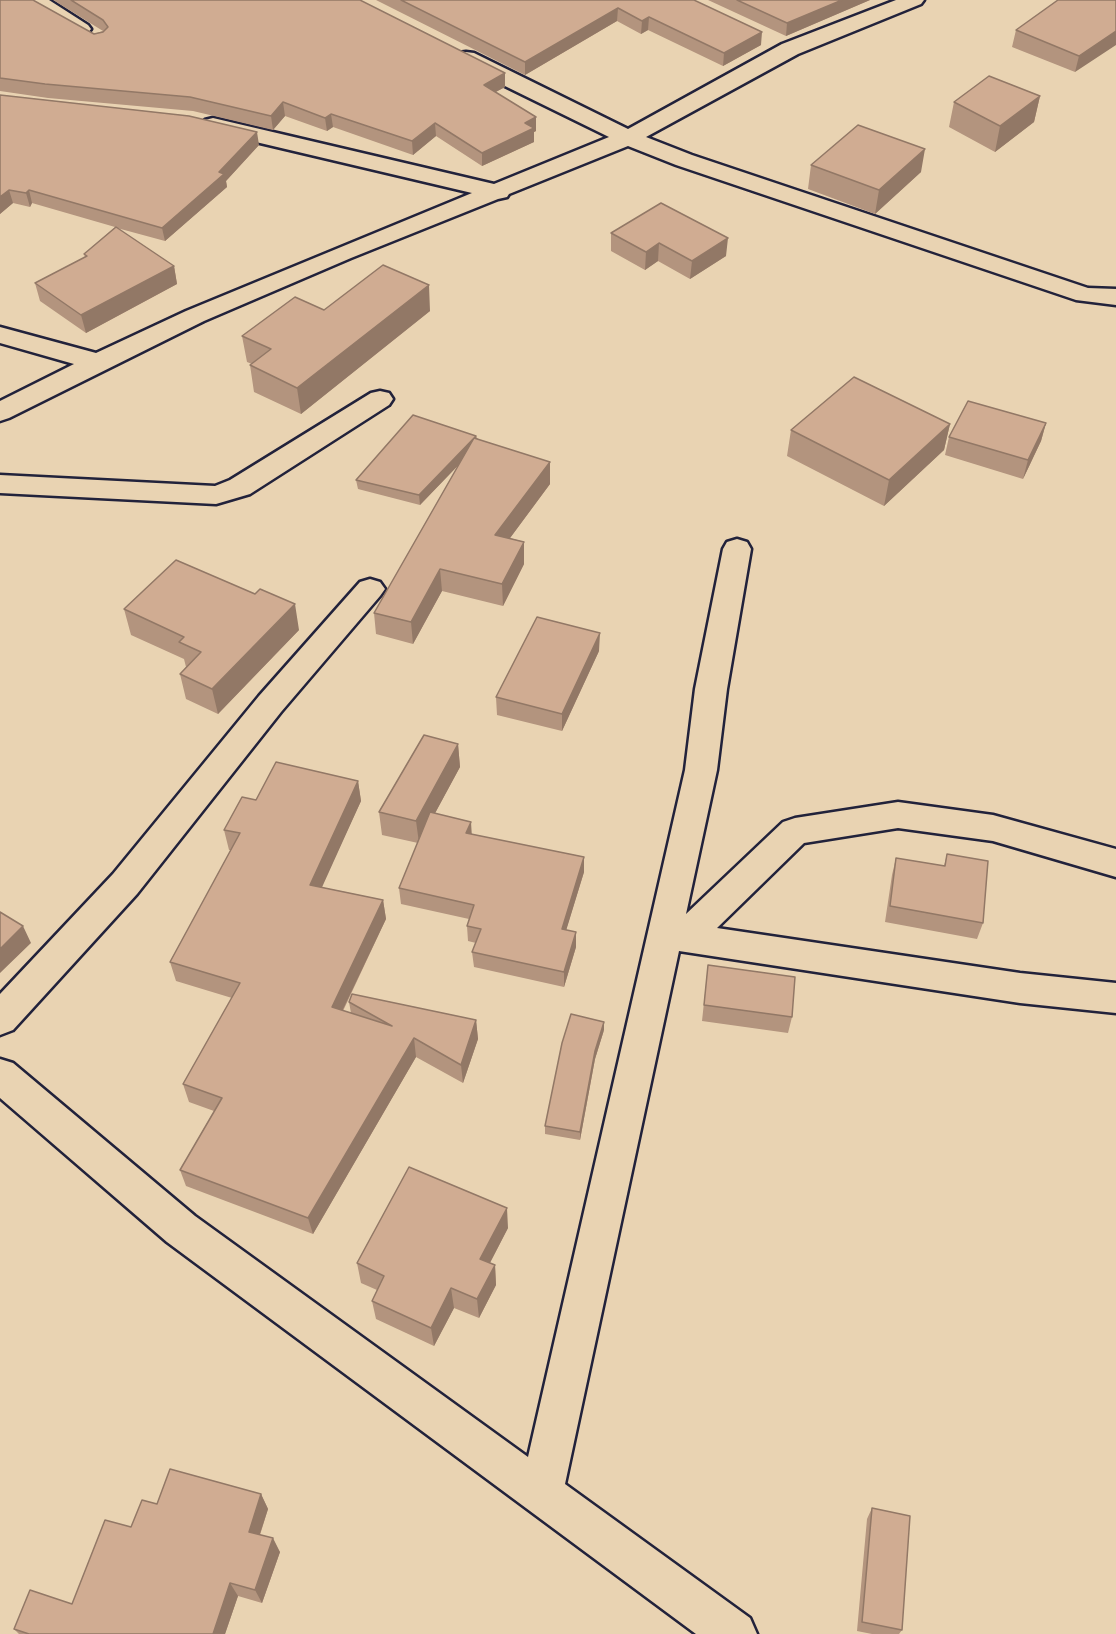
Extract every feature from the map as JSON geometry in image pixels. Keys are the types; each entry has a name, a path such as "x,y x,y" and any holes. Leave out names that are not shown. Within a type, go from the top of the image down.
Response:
{"street":[{"path":"38,0 44,7 98,39"},
{"path":"0,412 195,316 342,253 499,192 628,138 780,44 914,0"},
{"path":"444,46 628,138 695,164 1085,295 1116,297"},
{"path":"192,120 499,192"},
{"path":"0,335 98,362"},
{"path":"0,484 216,495 240,487 380,399"},
{"path":"541,1494 675,936 711,689 737,549"},
{"path":"0,1019 125,884 270,704 370,589"},
{"path":"675,936 795,831 898,816 993,828 1116,862"},
{"path":"675,936 1020,988 1116,998"},
{"path":"0,1075 181,1229 734,1634"}],"building":[{"path":"0,0 33,0 94,34 103,32 108,27 103,20 71,0 360,0 505,73 484,85 536,117 525,123 534,128 482,153 435,123 412,141 331,114 325,118 283,102 271,116 190,97 0,78"},
{"path":"401,0 694,0 762,32 724,53 649,17 642,21 618,8 525,62"},
{"path":"737,0 842,0 787,23"},
{"path":"1058,0 1116,0 1116,31 1079,56 1016,30"},
{"path":"989,76 1040,96 1000,126 954,102"},
{"path":"0,95 189,116 257,132 219,172 224,174 162,228 29,190 26,193 9,190 0,197"},
{"path":"858,125 925,149 879,190 811,165"},
{"path":"661,203 728,238 692,261 659,243 646,252 611,233"},
{"path":"116,227 174,266 81,315 35,283 87,256 84,254"},
{"path":"383,265 429,285 297,388 250,365 271,349 242,336 295,297 324,310"},
{"path":"854,377 950,424 889,480 791,430"},
{"path":"968,401 1046,423 1028,460 949,437"},
{"path":"413,415 476,436 419,495 356,480"},
{"path":"474,438 550,462 495,535 524,542 502,584 440,569 411,622 374,613"},
{"path":"176,560 255,594 260,589 295,604 212,689 180,674 201,652 179,642 184,637 124,609"},
{"path":"537,617 600,633 562,714 496,697"},
{"path":"424,735 458,744 416,821 379,812"},
{"path":"276,762 358,781 310,885 383,900 332,1007 392,1026 349,1002 352,994 476,1020 461,1065 414,1038 308,1218 180,1170 222,1098 183,1084 240,983 170,962 240,833 224,830 242,797 256,800"},
{"path":"430,812 471,822 466,833 584,857 562,929 576,932 564,972 472,952 481,929 467,926 474,905 399,888"},
{"path":"947,854 988,861 983,923 890,906 896,858 945,866"},
{"path":"0,912 23,926 0,949"},
{"path":"708,965 795,977 792,1017 704,1005"},
{"path":"571,1014 604,1022 595,1051 580,1132 545,1126 562,1043"},
{"path":"409,1167 507,1208 480,1259 495,1265 477,1299 451,1288 431,1328 372,1301 384,1276 357,1263"},
{"path":"170,1469 261,1494 249,1532 273,1538 255,1590 230,1583 213,1634 29,1634 14,1629 30,1590 72,1604 105,1520 131,1527 142,1500 157,1504"},
{"path":"872,1508 910,1516 902,1630 862,1622"}]}
